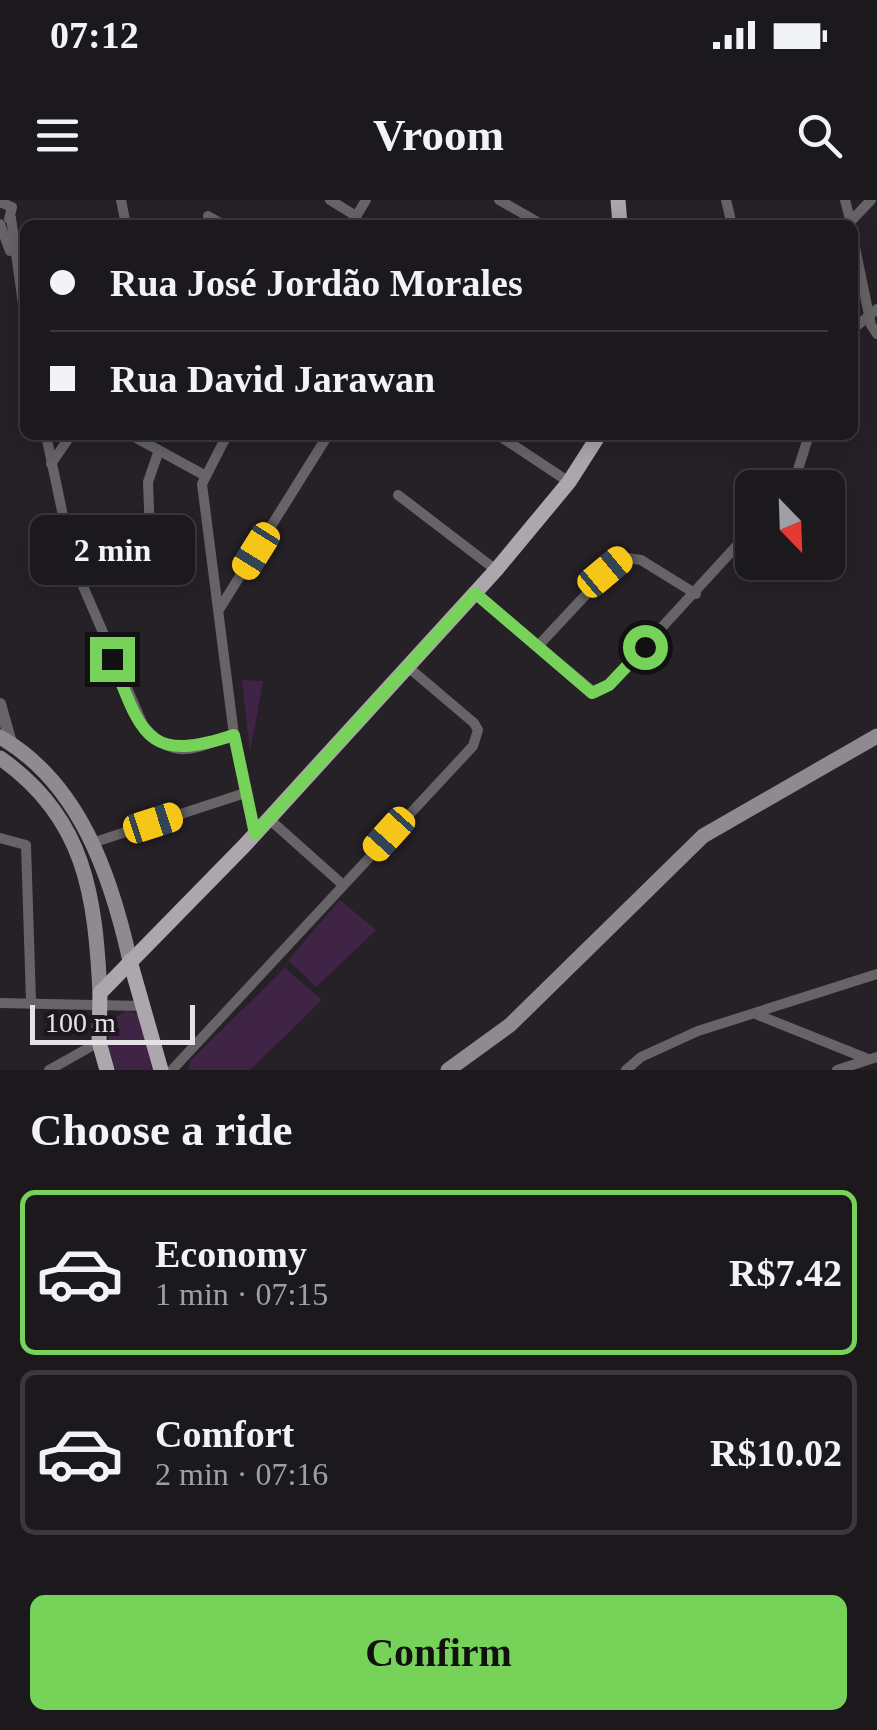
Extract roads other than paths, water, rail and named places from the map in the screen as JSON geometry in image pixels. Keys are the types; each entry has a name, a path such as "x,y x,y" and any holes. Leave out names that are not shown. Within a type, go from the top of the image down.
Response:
{"main road":[{"path":"100,998 130,961 255,834 496,570 569,482 596,440"},
{"path":"448,1070 510,1025 703,836 877,736"},
{"path":"5,740 61,788 92,842 161,1070"},
{"path":"0,758 41,794 83,860 96,917 99,1042 107,1070"}],"street":[{"path":"330,200 354,220 366,200"},
{"path":"500,200 535,220"},
{"path":"5,201 13,210 4,221 20,290"},
{"path":"208,216 215,220"},
{"path":"858,254 877,334"},
{"path":"47,440 73,563 143,726 160,745 176,750 234,735"},
{"path":"52,464 68,440"},
{"path":"138,440 204,475"},
{"path":"224,440 204,475 208,547 220,609 234,735 255,834"},
{"path":"220,609 325,440"},
{"path":"516,440 569,482"},
{"path":"798,470 807,440"},
{"path":"150,536 148,482 158,453"},
{"path":"398,496 496,570"},
{"path":"475,593 587,690 600,692 696,594 735,543"},
{"path":"538,646 622,558 641,560 696,594"},
{"path":"172,1070 473,746 478,730 465,713 408,666"},
{"path":"0,704 5,740"},
{"path":"92,842 244,793"},
{"path":"269,819 342,884"},
{"path":"0,838 22,840 28,854 31,1002"},
{"path":"626,1070 641,1057 698,1031 877,974"},
{"path":"0,1003 100,998 142,1006"},
{"path":"757,1014 872,1058"},
{"path":"50,1070 99,1042"},
{"path":"837,1070 872,1058"}]}
